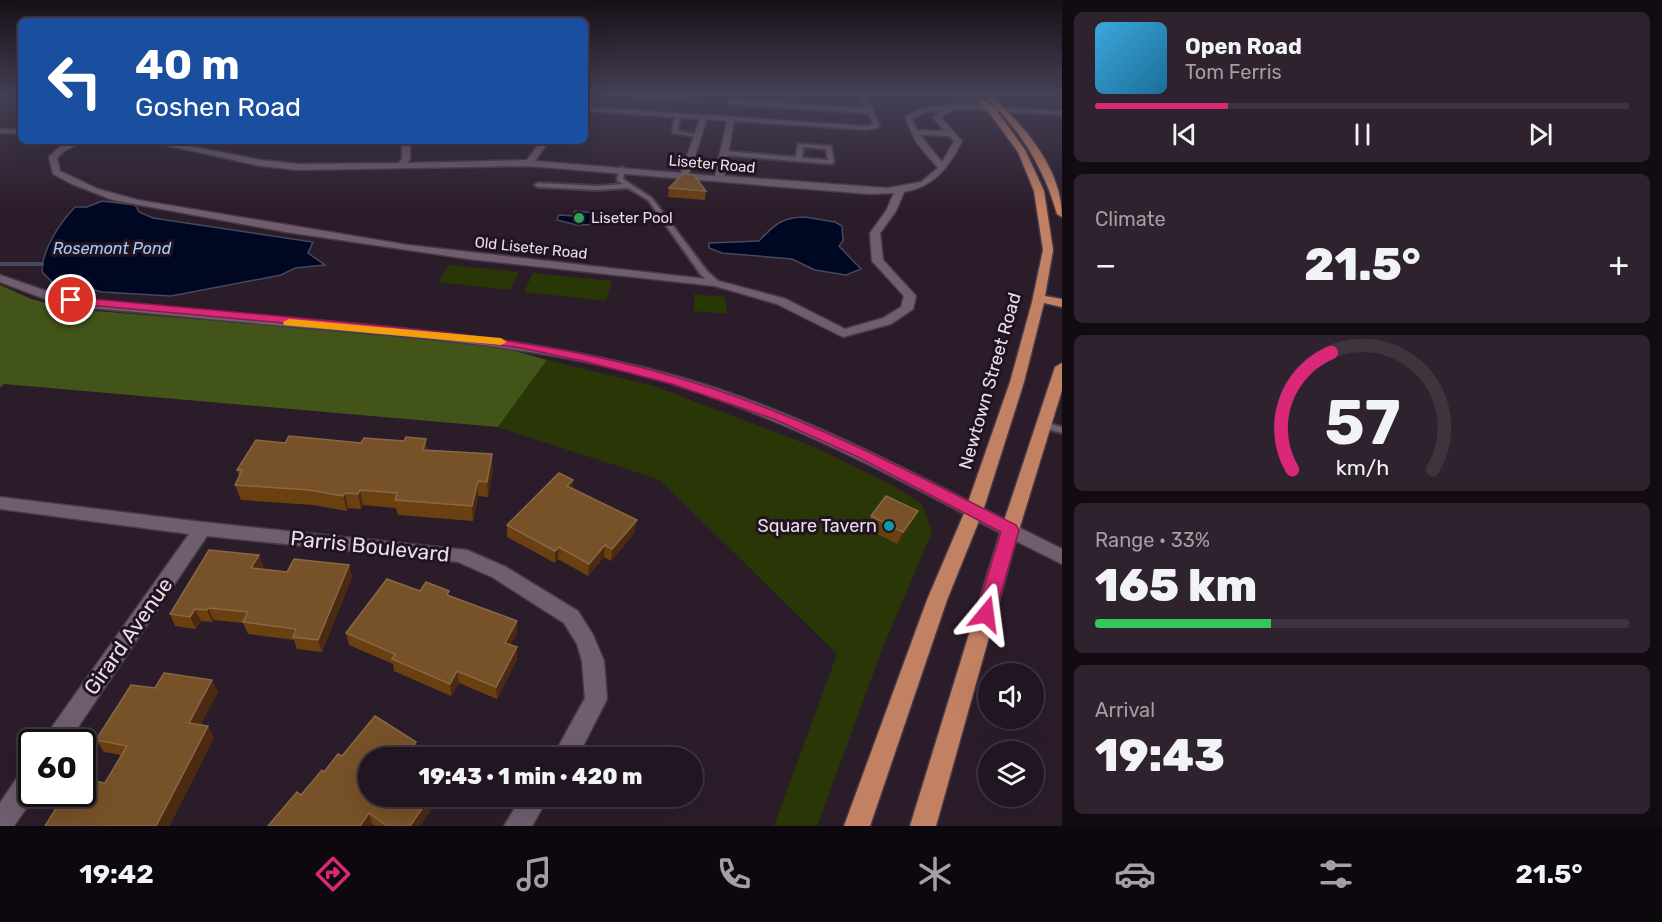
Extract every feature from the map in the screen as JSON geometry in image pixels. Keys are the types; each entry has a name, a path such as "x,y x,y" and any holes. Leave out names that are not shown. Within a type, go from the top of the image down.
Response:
{"main road":[{"name":"Newtown Street Road","path":"857,826 938,600 974,511 1017,382 1039,299 1048,250 1039,191 1022,152 1007,132"},
{"path":"1020,132 1059,190 1062,214"},
{"path":"1039,299 1062,303"},
{"path":"923,826 1010,530 1059,386 1062,367"}],"street":[{"path":"684,176 699,132"},
{"path":"719,178 728,132"},
{"path":"914,132 953,134"},
{"path":"914,132 942,168"},
{"name":"Liseter Road","path":"167,144 297,167 529,163 621,169 870,192 900,191 927,184 940,173 958,141 953,134"},
{"name":"Old Liseter Road","path":"73,144 63,148 53,157 56,172 74,183 114,198 357,242 715,283 759,292 800,307 843,333 887,321 907,309 910,296 878,261 875,232 891,211 900,191"},
{"path":"401,166 406,159 406,144"},
{"path":"529,163 543,144"},
{"path":"0,278 52,297 90,304 445,335 521,344 584,357 677,381 779,416 863,454 1062,557"},
{"name":"Parris Boulevard","path":"0,503 202,529 460,555 499,572 571,617 586,641 593,661 596,699 570,747"},
{"name":"Girard Avenue","path":"64,729 202,529"},
{"path":"0,825 18,799"},
{"path":"517,826 530,807"}],"lane":[{"path":"674,132 697,136"},
{"path":"723,153 831,162 829,147 800,145 799,159"},
{"path":"621,169 620,180 650,199 704,273 715,283"},
{"path":"538,185 598,188 627,186"},
{"path":"1044,425 1062,430"}],"green space":[{"path":"449,265 519,272 510,290 438,282"},
{"path":"533,273 612,281 606,301 524,292"},
{"path":"0,285 31,299 72,309 491,344 547,360 498,427 4,384 0,388"},
{"path":"694,294 725,297 727,314 694,311"},
{"path":"547,360 654,386 817,448 892,485 922,504 932,532 883,647 817,826 774,826 837,654 660,480 498,427"}],"water":[{"name":"Rosemont Pond","path":"102,201 135,205 139,212 153,218 313,242 308,253 325,265 295,268 281,275 171,296 102,292 79,286 55,285 42,272 45,254 53,237 75,207 87,207"},
{"name":"Liseter Pool","path":"575,211 594,213 594,217 606,218 605,224 577,225 557,220 559,215 573,216"},
{"path":"805,217 835,222 842,226 843,241 839,246 861,269 846,275 815,270 792,259 722,253 709,248 709,243 759,241 769,230 784,220"}],"building":[{"path":"683,174 694,175 706,191 669,188"},
{"path":"289,436 361,443 364,438 404,441 406,437 426,439 423,450 492,454 487,482 478,481 472,506 395,500 397,493 360,490 358,494 345,493 343,496 309,490 235,485 242,470 237,470 256,440 285,443"},
{"path":"559,473 573,480 567,486 637,520 612,549 605,545 589,564 559,547 555,551 507,525"},
{"path":"886,496 918,511 903,532 871,516"},
{"path":"209,550 259,555 251,568 287,572 294,559 349,565 318,640 293,637 296,629 243,622 248,612 208,608 207,610 195,609 190,617 170,614"},
{"path":"387,579 420,591 426,582 449,591 447,595 517,621 505,643 517,647 496,687 457,671 450,684 392,659 395,654 346,633"},
{"path":"164,673 212,680 189,723 208,726 156,826 45,826 57,807 96,807 96,781 105,783 127,746 96,740 131,685 155,688"},
{"path":"375,716 416,742 412,747 358,747 358,807 423,807 410,826 387,826 369,813 360,826 268,826 297,792 301,795 338,754 342,756"}],"waterway":[{"path":"0,264 42,264"}],"slow traffic":[{"path":"289,322 501,342"}],"place":[{"name":"Liseter Pool","path":"579,218"},
{"name":"Square Tavern","path":"889,526"}],"route":[{"path":"71,300 90,304 445,335 521,344 584,357 677,381 779,416 863,454 1010,530 986,614"}]}
